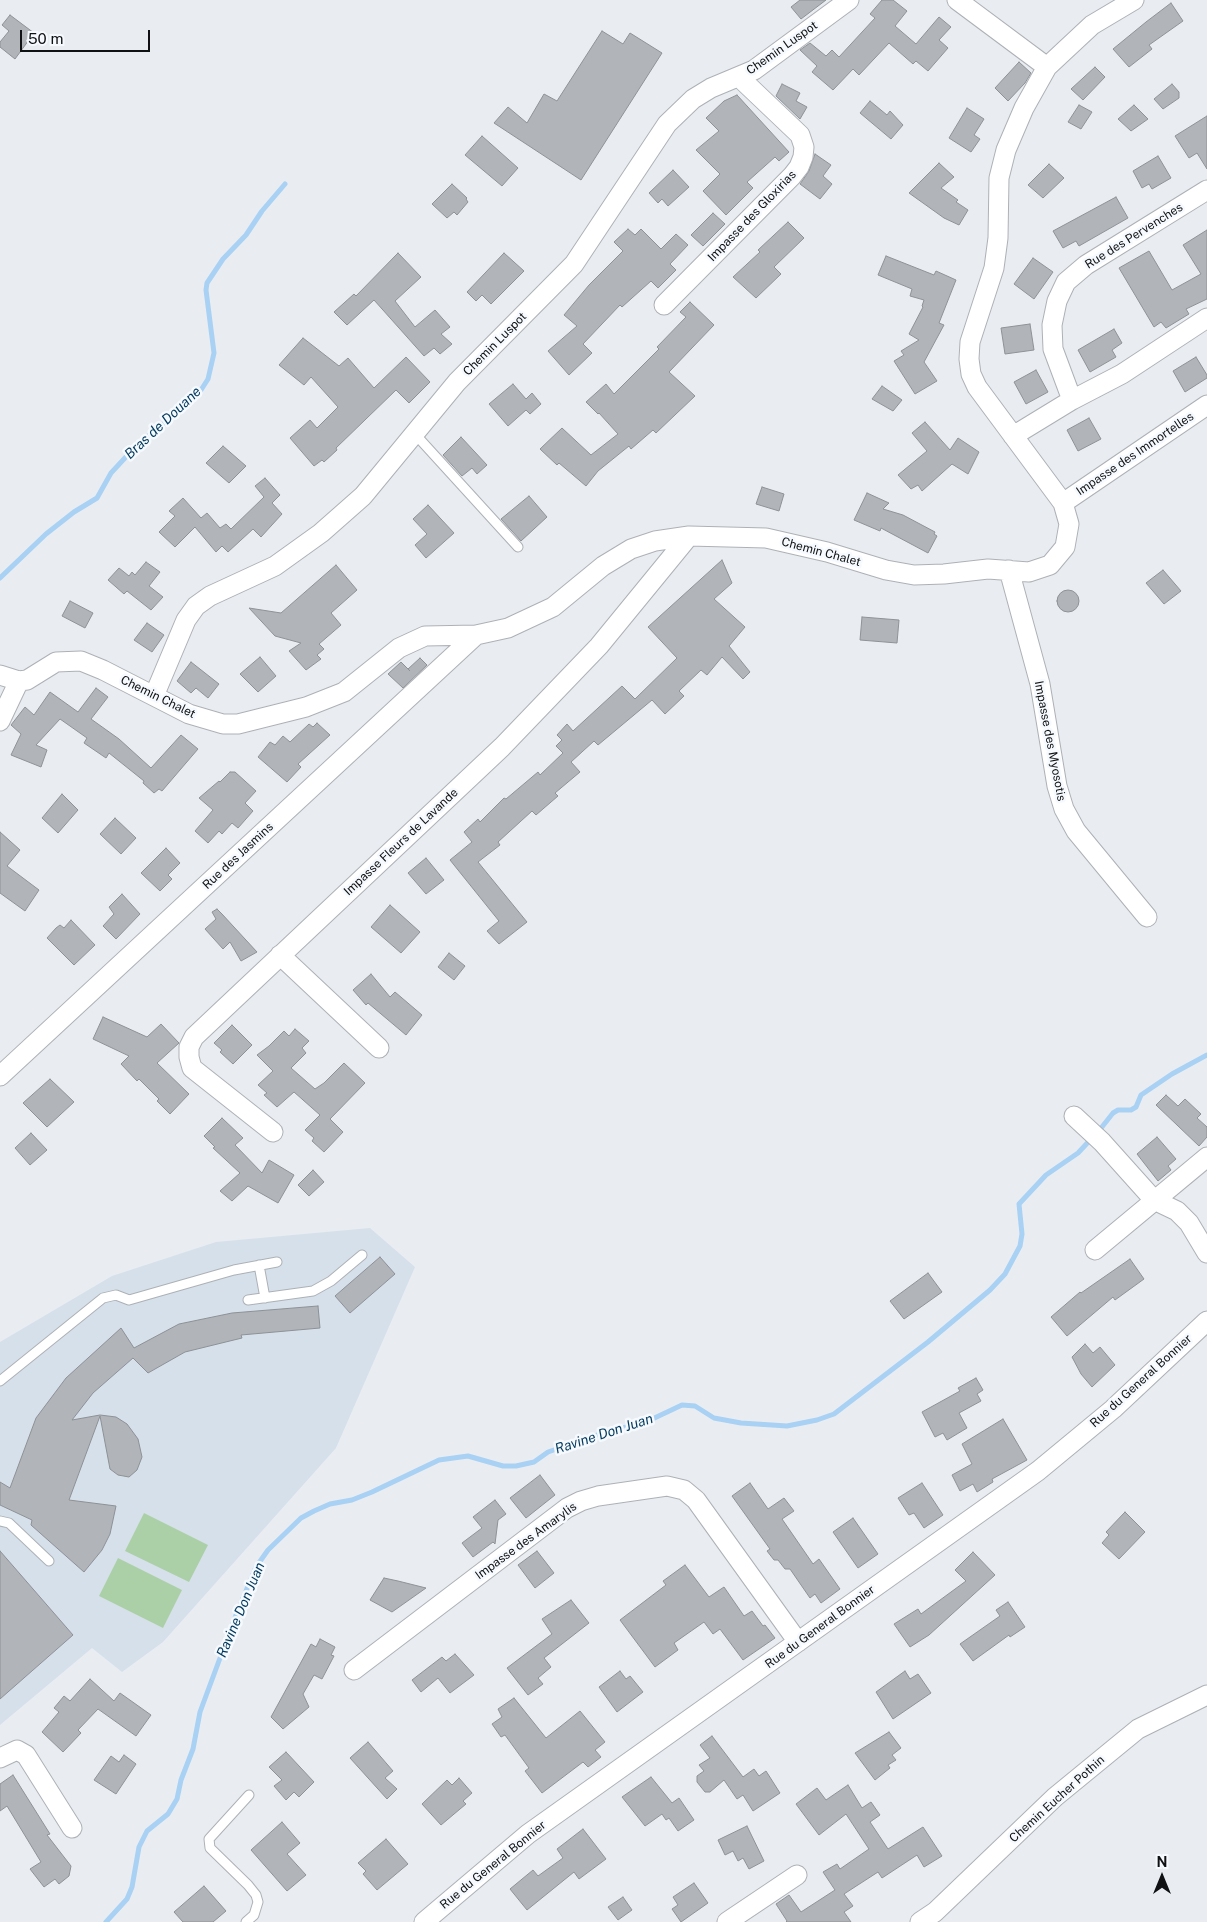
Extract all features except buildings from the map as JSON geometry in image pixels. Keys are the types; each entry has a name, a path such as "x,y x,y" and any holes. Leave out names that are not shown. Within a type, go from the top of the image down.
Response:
{"street":[{"name":"Chemin Luspot","path":"154,696 186,620 196,606 210,596 275,566 322,533 363,496 457,382 574,264 667,124 693,99 711,88 754,70 849,0"},
{"path":"957,0 1047,68"},
{"name":"Chemin Chalet","path":"19,682 27,680 56,662 81,661 103,670 188,714 223,724 238,724 306,707 344,692 399,648 425,636 476,635 508,628 553,607 603,566 632,550 656,541 689,536 766,538 826,552 886,570 914,575 988,569 1029,572 1050,565 1065,547 1069,524 1063,503 977,387 971,374 969,360 970,342 994,268 998,238 999,178 1006,150 1024,108 1047,68 1092,25 1134,0"},
{"name":"Impasse des Gloxirias","path":"664,305 792,176 799,167 803,157 804,147 800,135 739,77"},
{"name":"Rue des Pervenches","path":"1072,400 1053,349 1052,341 1052,325 1057,301 1066,282 1086,265 1207,190"},
{"path":"1013,436 1072,400 1122,374 1207,318"},
{"name":"Impasse des Immortelles","path":"1063,503 1207,405"},
{"name":"Impasse Fleurs de Lavande","path":"273,1132 192,1068 189,1047 194,1037 502,748 599,646 689,536"},
{"name":"Impasse des Myosotis","path":"1009,570 1040,684 1056,786 1064,809 1076,831 1147,917"},
{"name":"Rue des Jasmins","path":"0,1076 476,635"},
{"path":"0,675 19,682 0,721"},
{"path":"280,955 379,1048"},
{"path":"1080,1121 1102,1142 1154,1200 1177,1211 1189,1222 1207,1253"},
{"path":"1095,1250 1207,1157"},
{"name":"Rue du General Bonnier","path":"424,1922 528,1834 1038,1471 1113,1409 1207,1321"},
{"name":"Impasse des Amarylis","path":"354,1670 567,1508 598,1496 667,1486 684,1490 696,1500 798,1642"},
{"name":"Chemin Eucher Pothin","path":"920,1922 935,1912 1055,1797 1138,1729 1207,1695"},
{"path":"0,1758 17,1750 26,1755 72,1828"},
{"path":"727,1922 797,1875"}],"lane":[{"path":"415,434 518,547"},
{"path":"248,1300 313,1291 332,1281 362,1255"},
{"path":"0,1381 103,1298 116,1295 128,1300 234,1270 277,1262"},
{"path":"259,1265 265,1298"},
{"path":"0,1521 9,1523 49,1561"},
{"path":"246,1922 254,1915 258,1902 256,1895 210,1848 208,1839 249,1795"}],"shaded area":[{"path":"370,1228 415,1267 336,1448 163,1642 122,1672 92,1648 0,1725 0,1342 112,1276 216,1242"}],"green space":[{"path":"144,1513 208,1545 189,1582 125,1551"},
{"path":"118,1558 182,1590 163,1628 99,1596"}],"waterway":[{"name":"Bras de Douane","path":"0,578 46,534 74,512 97,498 111,473 136,446 186,405 201,390 208,379 214,353 206,290 207,283 223,259 246,235 262,211 285,184"},
{"name":"Ravine Don Juan","path":"1098,1132 1113,1113 1118,1110 1131,1110 1136,1107 1141,1095 1172,1074 1207,1055"},
{"name":"Ravine Don Juan","path":"106,1922 127,1899 132,1887 139,1847 147,1831 168,1814 177,1799 181,1780 193,1749 200,1712 256,1567 268,1550 301,1518 330,1504 352,1500 372,1492 439,1460 468,1456 503,1466 516,1466 534,1462 548,1452 603,1433 646,1422 682,1405 695,1406 714,1418 741,1423 787,1426 817,1420 834,1414 928,1342 990,1290 1005,1274 1020,1246 1022,1234 1019,1204 1046,1175 1078,1153 1092,1138"}]}
